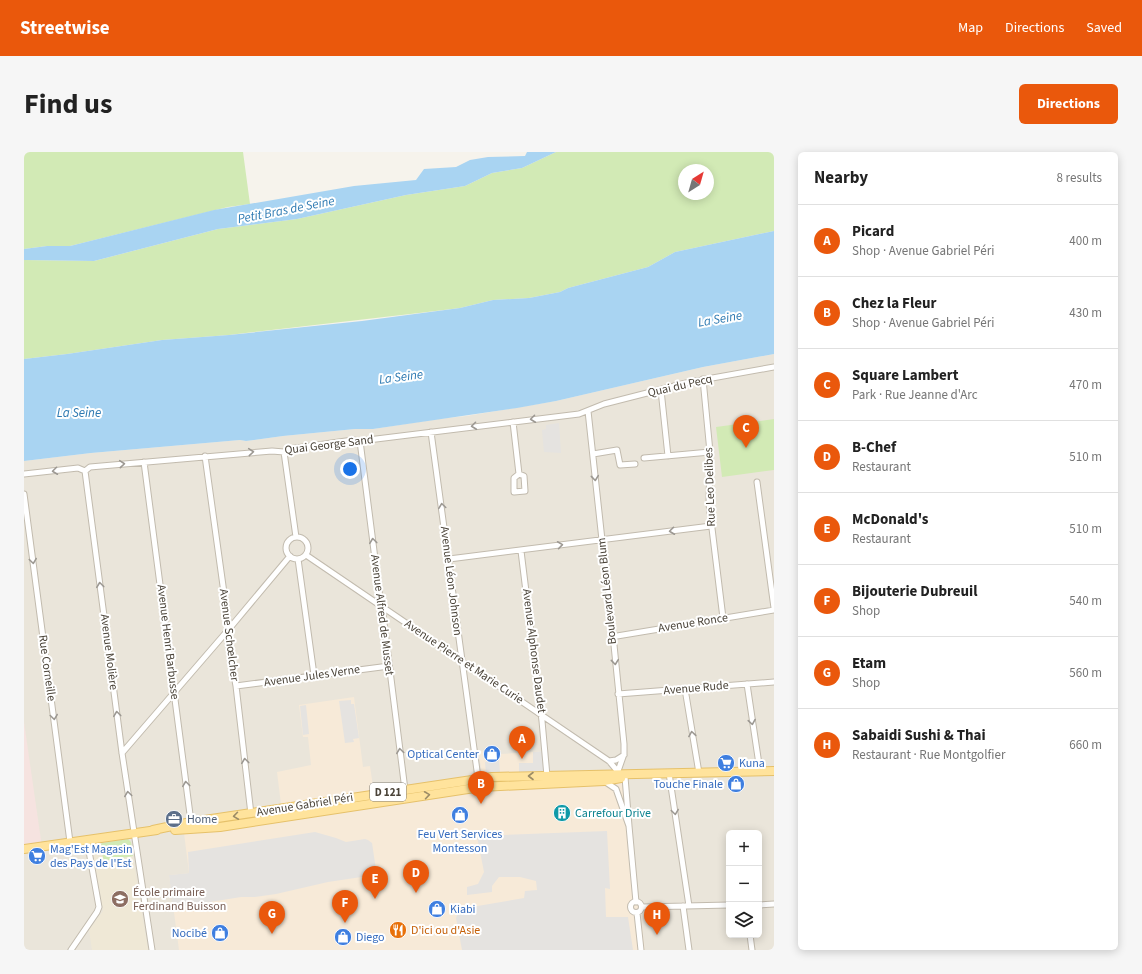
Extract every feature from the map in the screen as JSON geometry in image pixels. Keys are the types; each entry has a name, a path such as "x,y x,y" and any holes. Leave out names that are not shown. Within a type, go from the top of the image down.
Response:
{"main road":[{"name":"D 121","path":"622,774 774,771"},
{"name":"Avenue Gabriel Péri","path":"24,849 134,832 220,827 481,787 604,781 622,774"},
{"name":"Avenue Gabriel Péri","path":"153,830 191,822 478,778 622,774"}],"street":[{"name":"Quai du Pecq","path":"588,411 604,404 703,379 774,367"},
{"name":"Rue Leo Delibes","path":"703,379 710,452 709,504 723,618"},
{"path":"661,390 668,456"},
{"name":"Quai George Sand","path":"24,474 78,468 85,471 90,467 205,456 272,451 284,452 289,448 579,414 588,411"},
{"name":"Boulevard Léon Blum","path":"588,411 602,540 604,546 624,754 622,774"},
{"path":"513,422 519,474"},
{"name":"Avenue Léon Johnson","path":"431,432 478,778"},
{"name":"Avenue Alfred de Musset","path":"360,440 405,790"},
{"path":"593,454 617,450 620,465 635,464"},
{"path":"284,452 296,537"},
{"path":"644,458 710,452"},
{"name":"Avenue Schœlcher","path":"205,456 228,629 228,642 236,686 251,814"},
{"name":"Avenue Henri Barbusse","path":"144,462 191,822"},
{"name":"Avenue Molière","path":"85,471 122,753 152,950"},
{"path":"757,482 774,609"},
{"name":"Rue Corneille","path":"24,494 70,842"},
{"path":"449,558 711,526"},
{"path":"296,537 303,539 307,543 308,548 306,555 298,559 290,556 287,553 286,546 289,541 296,537"},
{"name":"Avenue Alphonse Daudet","path":"521,550 547,776"},
{"name":"Avenue Pierre et Marie Curie","path":"306,555 609,761 622,774"},
{"path":"122,753 290,556"},
{"path":"298,559 314,675"},
{"name":"Avenue Ronce","path":"612,638 774,609"},
{"name":"Avenue Jules Verne","path":"236,686 389,666"},
{"name":"Avenue Rude","path":"618,694 774,682"},
{"path":"746,684 760,771"},
{"path":"685,689 699,773"},
{"path":"609,761 620,758 624,754"},
{"path":"669,773 686,906 689,950"},
{"path":"622,774 629,826 636,902"},
{"path":"604,781 616,789 629,826"},
{"path":"71,950 99,907 87,840"},
{"path":"636,902 641,904 642,907 726,905"},
{"path":"636,902 633,903 631,908 633,912 637,913"},
{"path":"762,905 774,904"},
{"path":"637,913 640,912 642,907"},
{"path":"637,913 641,950"},
{"path":"750,938 752,950"}],"shaded area":[{"path":"774,354 774,950 24,950 24,461 91,453 240,440 246,441 355,429 373,429 466,416 556,401 703,367"},
{"path":"559,423 561,453 544,452 542,430 546,429 546,425"},
{"path":"354,697 363,767 370,766 374,793 482,773 478,751 500,749 501,754 545,751 548,773 623,771 645,950 179,950 169,875 189,873 184,833 282,812 277,772 311,765 308,737 303,737 299,705"},
{"path":"351,700 351,704 354,704 359,738 353,739 354,742 345,743 339,701"},
{"path":"306,705 309,734 303,735 300,706"},
{"path":"24,722 42,847 24,849"},
{"path":"543,751 544,771 519,772 519,763 533,763 533,752"},
{"path":"499,760 500,772 486,774 485,762"},
{"path":"488,829 491,832 503,835 607,831 610,889 605,888 606,917 628,917 633,950 462,950 456,918 460,909 524,898 525,891 537,890 536,881 520,877 499,877 492,886 492,892 467,895 467,887 478,884 484,872 476,831"},
{"path":"315,832 346,842 365,839 368,840 372,843 376,870 368,876 328,882 276,894 241,897 173,908 169,875 189,873 188,852"},
{"name":"École primaire Ferdinand Buisson","path":"100,846 104,861 133,856 138,888 135,889 136,897 139,896 148,950 92,950 89,930 103,911 92,848"}],"green space":[{"path":"24,152 243,152 250,204 228,207 70,246 47,246 24,249"},
{"path":"556,152 774,152 774,231 675,252 648,267 568,288 560,292 529,298 493,300 460,308 229,335 162,340 24,359 24,260 94,261 218,229 297,219 406,195 465,186 492,173 522,168"},
{"path":"774,419 774,470 722,477 716,427"},
{"path":"128,839 131,842 133,856 104,861 100,846 102,843"}],"water":[{"name":"Petit Bras de Seine","path":"527,152 556,152 522,168 492,173 465,186 406,195 297,219 218,229 94,261 24,260 24,249 47,246 70,246 214,210 354,186 416,180 424,169 456,167 470,160 488,157 525,156"},
{"name":"La Seine","path":"774,231 774,354 703,367 556,401 373,429 355,429 246,441 240,440 91,453 24,461 24,359 162,340 229,335 362,321 460,308 493,300 529,298 560,292 568,288 648,267 675,252"}],"place":[{"name":"Square Lambert","path":"746,448"},
{"name":"Optical Center","path":"492,754"},
{"name":"Picard","path":"522,759"},
{"name":"Kuna","path":"726,763"},
{"name":"Touche Finale","path":"736,784"},
{"name":"Chez la Fleur","path":"481,804"},
{"name":"Carrefour Drive","path":"562,813"},
{"name":"Feu Vert Services Montesson","path":"460,815"},
{"name":"Home","path":"174,819"},
{"name":"Mag'Est Magasin des Pays de l'Est","path":"37,856"},
{"name":"B-Chef","path":"416,893"},
{"name":"École primaire Ferdinand Buisson","path":"120,899"},
{"name":"McDonald's","path":"375,899"},
{"name":"Kiabi","path":"437,909"},
{"name":"Bijouterie Dubreuil","path":"345,923"},
{"name":"D'ici ou d'Asie","path":"398,930"},
{"name":"Nocibé","path":"220,933"},
{"name":"Etam","path":"272,934"},
{"name":"Sabaidi Sushi & Thai","path":"657,935"},
{"name":"Diego","path":"343,937"}]}
